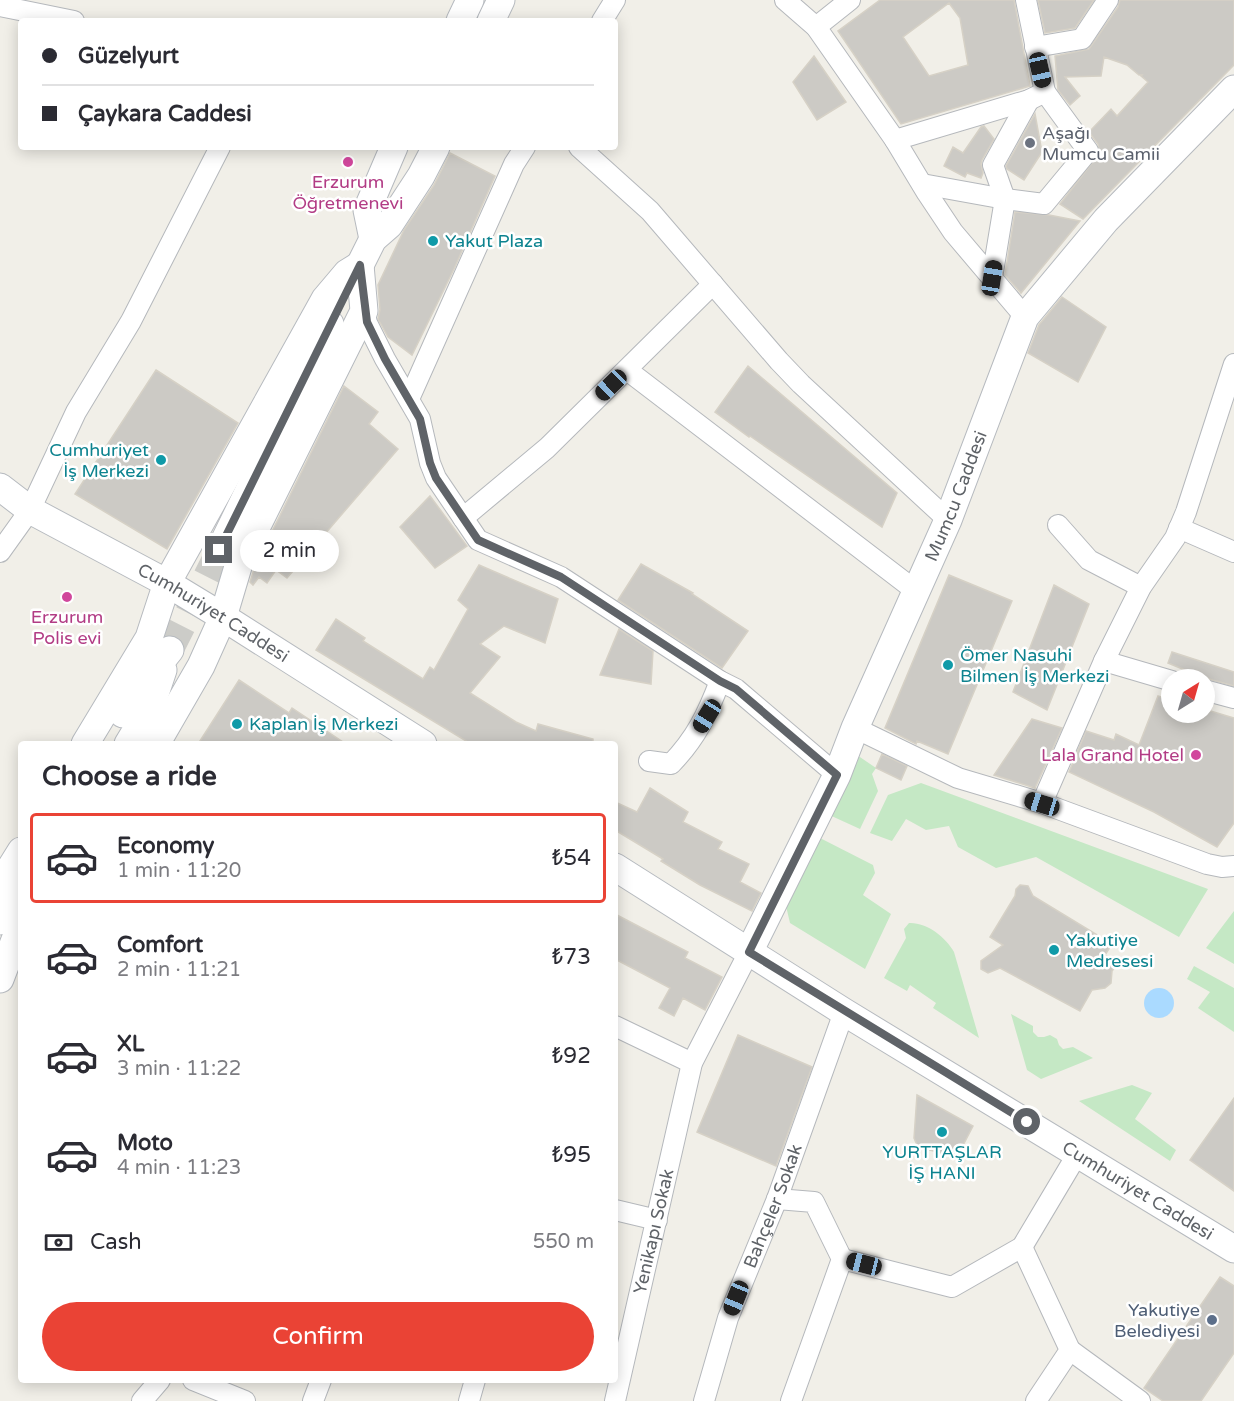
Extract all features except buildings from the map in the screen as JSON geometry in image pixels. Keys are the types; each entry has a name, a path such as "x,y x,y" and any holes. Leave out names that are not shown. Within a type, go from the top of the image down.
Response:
{"main road":[{"path":"461,18 470,0"},
{"path":"492,18 501,0"},
{"name":"Mumcu Caddesi","path":"749,952 837,775 855,728 948,520 1025,316 1106,220 1234,89"},
{"path":"373,239 367,210 393,150"},
{"path":"158,741 201,666 223,617 229,558 360,265 373,239 389,225 421,176 434,150"},
{"path":"187,547 191,552 218,568 229,558 364,311 360,265"},
{"path":"87,741 149,638 167,583 325,299 347,273 360,265"},
{"name":"Cumhuriyet Caddesi","path":"0,489 30,510 167,583 418,741"},
{"path":"149,638 151,635 162,635 189,649 201,666"},
{"path":"107,741 135,694 170,650 151,706 130,741"},
{"path":"0,885 18,855"},
{"name":"Cumhuriyet Caddesi","path":"618,869 844,1012 1234,1249"},
{"path":"0,921 18,891"},
{"path":"0,979 18,932"},
{"path":"0,979 18,960"}],"street":[{"path":"605,18 615,0"},
{"path":"785,0 816,27 895,140 953,232 1025,316"},
{"path":"816,27 850,0"},
{"path":"992,278 1005,199 993,165 1037,96 1035,47 1026,0"},
{"path":"1035,47 1082,39 1108,0"},
{"path":"0,6 59,18"},
{"path":"895,140 1037,96"},
{"path":"922,184 1044,204 1088,151 1037,96"},
{"path":"0,552 30,510 76,412 131,321 194,202 219,150"},
{"path":"409,399 514,164 523,150"},
{"path":"582,150 650,210 794,376 948,520"},
{"path":"463,518 547,448 714,284"},
{"path":"364,311 385,359 420,419 430,463 436,478 478,540 561,577 720,681 736,689 837,775"},
{"path":"1042,804 1104,661 1141,587 1175,538 1227,412 1234,364"},
{"path":"627,369 916,591"},
{"path":"1058,525 1089,560 1141,587"},
{"path":"1179,528 1234,552"},
{"path":"1104,661 1161,678"},
{"path":"649,761 671,764 689,746 707,716 720,681"},
{"path":"1215,693 1234,698"},
{"path":"855,728 958,778 1042,804 1207,864 1222,867 1234,866"},
{"name":"Yenikapı Sokak","path":"615,1401 692,1063 749,952"},
{"name":"Bahçeler Sokak","path":"704,1401 728,1318 777,1199 844,1012"},
{"path":"618,1027 692,1063"},
{"path":"842,1258 952,1287 1022,1247 1078,1153"},
{"path":"777,1199 814,1202 842,1258 791,1401"},
{"path":"618,1210 657,1220"},
{"path":"1022,1247 1070,1350 1140,1401"},
{"path":"1036,1401 1070,1350"},
{"path":"142,1401 157,1383"},
{"path":"200,1383 245,1401"},
{"path":"313,1401 320,1383"},
{"path":"469,1401 474,1383"}],"green space":[{"path":"854,753 876,768 872,774 878,791 860,829 825,813"},
{"path":"921,783 1208,889 1179,937 1036,857 996,868 958,847 949,826 926,830 906,819 892,841 870,833 888,795"},
{"path":"820,838 873,865 875,873 863,895 891,914 865,969 790,923 786,906"},
{"path":"1234,911 1234,964 1206,948"},
{"path":"909,923 929,928 946,941 954,952 979,1038 933,1008 936,1003 910,985 907,991 884,978 906,938 904,929"},
{"path":"1194,966 1234,988 1234,1032 1198,1008 1210,992 1187,979"},
{"path":"1011,1014 1033,1026 1033,1032 1038,1037 1050,1035 1057,1039 1063,1049 1073,1047 1093,1058 1041,1079 1027,1070"},
{"path":"1132,1085 1152,1093 1135,1119 1176,1150 1170,1161 1079,1101"}],"water":[{"path":"1159,988 1170,992 1174,1003 1170,1014 1159,1018 1148,1014 1144,1003 1148,992"}],"tunnel":[{"path":"170,650 220,550"}],"place":[{"name":"Aşağı Mumcu Camii","path":"1030,143"},
{"name":"Erzurum Öğretmenevi","path":"348,162"},
{"name":"Yakut Plaza","path":"433,241"},
{"name":"Cumhuriyet İş Merkezi","path":"161,460"},
{"name":"Erzurum Polis evi","path":"67,597"},
{"name":"Ömer Nasuhi Bilmen İş Merkezi","path":"948,665"},
{"name":"Kaplan İş Merkezi","path":"237,724"},
{"name":"Lala Grand Hotel","path":"1196,755"},
{"name":"Yakutiye Medresesi","path":"1054,950"},
{"name":"YURTTAŞLAR İŞ HANI","path":"942,1132"},
{"name":"Yakutiye Belediyesi","path":"1212,1320"}],"route":[{"path":"219,550 360,265 367,322 385,359 420,419 430,463 436,478 478,540 561,577 720,681 736,689 837,775 749,952 1027,1122"}]}
